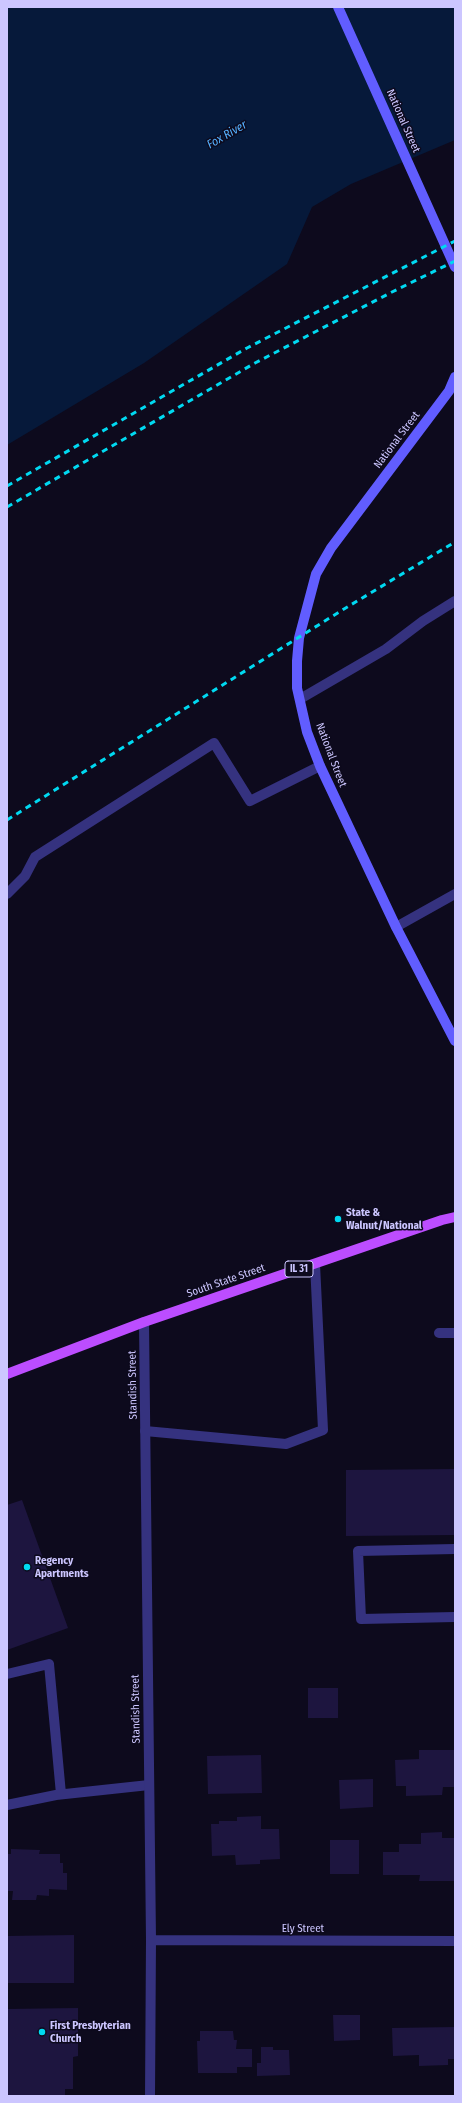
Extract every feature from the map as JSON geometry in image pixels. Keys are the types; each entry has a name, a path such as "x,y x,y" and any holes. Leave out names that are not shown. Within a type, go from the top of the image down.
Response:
{"main road":[{"name":"South State Street","path":"7,1374 144,1322 442,1220 455,1217"}],"street":[{"name":"National Street","path":"338,7 455,266"},
{"name":"National Street","path":"455,377 449,391 331,548 316,574 299,638 297,681 307,732 320,766 396,927 455,1041"},
{"path":"300,699 386,649 423,621 455,601"},
{"path":"7,894 25,876 35,857 214,743 250,802 320,766"},
{"path":"396,927 455,894"},
{"path":"145,1431 286,1444 323,1430 315,1264"},
{"name":"Standish Street","path":"144,1322 151,1940 150,2096"},
{"path":"438,1333 455,1333"},
{"path":"455,1549 358,1551 361,1619 455,1617"},
{"path":"7,1674 49,1664 61,1794"},
{"path":"7,1806 61,1794 149,1785"},
{"name":"Ely Street","path":"151,1940 455,1941"}],"water":[{"name":"Fox River","path":"7,7 455,7 455,140 351,184 312,207 287,264 144,363 7,445"}],"building":[{"path":"455,1469 455,1535 346,1536 346,1470"},
{"name":"Regency Apartments","path":"22,1500 68,1628 7,1650 7,1505"},
{"path":"308,1688 338,1688 338,1718 308,1718"},
{"path":"419,1750 455,1750 455,1787 443,1787 442,1795 406,1796 406,1786 396,1786 395,1760 419,1759"},
{"path":"261,1755 262,1793 208,1794 207,1756"},
{"path":"373,1779 373,1807 340,1809 339,1780"},
{"path":"261,1816 261,1829 279,1829 280,1859 260,1860 260,1864 236,1865 235,1855 212,1856 211,1824 219,1824 219,1821 237,1821 237,1817"},
{"path":"442,1832 442,1838 455,1838 455,1881 419,1881 420,1875 383,1875 383,1852 399,1852 399,1844 421,1844 421,1833"},
{"path":"330,1840 359,1840 359,1874 330,1874"},
{"path":"11,1849 40,1850 39,1854 60,1854 60,1863 63,1863 63,1873 67,1873 67,1890 49,1889 49,1896 37,1895 36,1900 12,1900 13,1891 7,1891 7,1854 11,1854"},
{"path":"74,1935 74,1983 7,1983 7,1936"},
{"name":"First Presbyterian Church","path":"78,2008 78,2056 73,2057 73,2089 65,2089 65,2096 7,2096 7,2009"},
{"path":"333,2015 360,2015 360,2040 334,2041"},
{"path":"455,2027 455,2059 448,2059 448,2065 419,2066 419,2055 393,2056 392,2028"},
{"path":"200,2031 233,2031 234,2040 237,2040 236,2049 252,2049 252,2067 237,2067 237,2073 198,2073 197,2041 200,2041"},
{"path":"261,2047 273,2047 273,2050 289,2050 290,2075 257,2076 257,2063 261,2063"}],"railway":[{"path":"7,486 247,348 455,241"},
{"path":"7,507 255,363 455,261"},
{"path":"7,820 344,609 455,542"}],"place":[{"name":"State & Walnut/National","path":"338,1219"},
{"name":"Regency Apartments","path":"27,1567"},
{"name":"First Presbyterian Church","path":"42,2032"}]}
